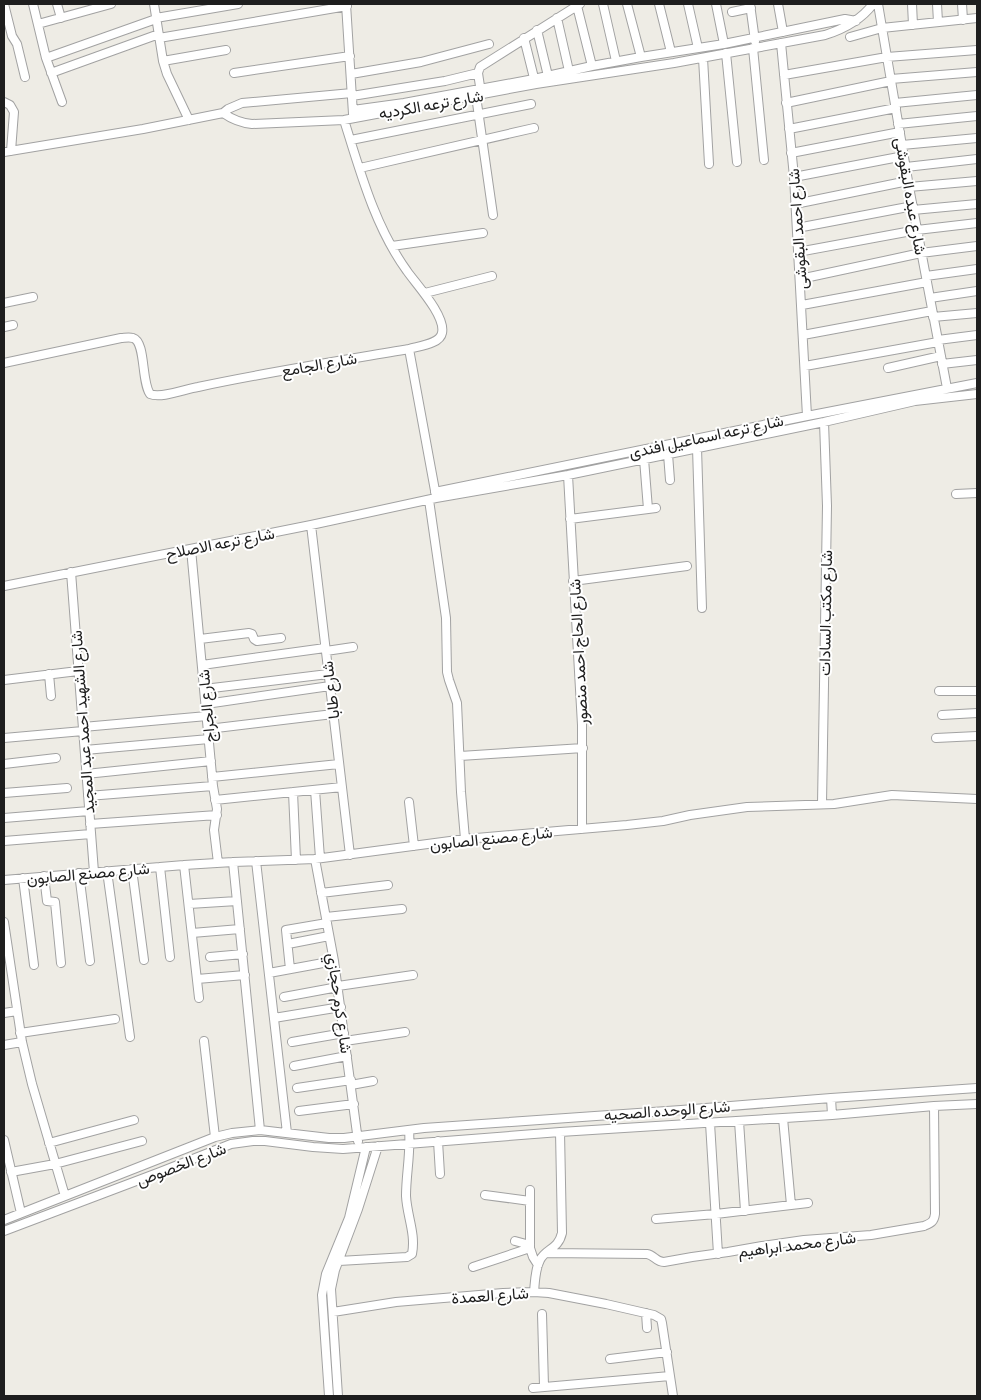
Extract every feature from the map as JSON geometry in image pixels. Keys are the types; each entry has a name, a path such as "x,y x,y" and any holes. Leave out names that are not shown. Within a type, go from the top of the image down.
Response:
{"street":[{"path":"4,4 12,36 17,44 24,77"},
{"path":"33,4 46,58 62,102"},
{"path":"57,4 61,18"},
{"path":"38,24 111,4"},
{"path":"154,4 163,61 190,120"},
{"path":"46,58 156,19 238,4"},
{"path":"603,4 616,61"},
{"path":"627,4 641,57"},
{"path":"659,4 671,52"},
{"path":"688,4 698,48"},
{"path":"716,4 724,44"},
{"path":"778,4 783,32"},
{"name":"شارع ترعه الكرديه","path":"223,113 242,123 252,124 344,120 353,114 404,103 479,93 535,81 703,58 825,35 840,30 856,21 873,4"},
{"name":"شارع عبده البقوشى","path":"878,4 921,253 947,388"},
{"path":"912,4 913,24"},
{"path":"937,4 938,22"},
{"path":"962,4 962,20"},
{"path":"52,73 159,36 346,5 353,114"},
{"path":"493,216 478,114 478,72 480,67 578,5 592,66"},
{"path":"732,12 750,6 755,38 754,48 764,160"},
{"path":"558,18 570,71"},
{"path":"850,37 882,28 977,18"},
{"name":"شارع ترعه الكرديه","path":"535,81 548,76 616,61 724,44 845,19 856,21"},
{"path":"537,30 548,76"},
{"path":"524,38 535,81"},
{"name":"شارع احمد البقوشى","path":"781,43 794,177 808,416"},
{"path":"351,74 421,62 489,44"},
{"path":"163,61 226,50"},
{"path":"784,74 887,57 977,50"},
{"path":"726,53 736,162"},
{"path":"234,73 350,56"},
{"path":"703,58 709,164"},
{"path":"4,102 10,105 14,112 7,151 190,120 223,113 242,103 352,95 445,80 478,72"},
{"path":"786,103 891,80 977,72"},
{"path":"789,129 895,106 977,95"},
{"path":"351,140 531,104"},
{"path":"791,153 899,128 977,116"},
{"name":"شارع الجامع","path":"4,363 121,338 133,338 141,347 144,381 147,390 150,394 160,396 251,376 409,349 439,338 442,334 442,326 436,312 425,293 407,272 392,246 374,206 344,120"},
{"path":"360,168 534,128"},
{"path":"902,145 977,138"},
{"path":"794,177 904,156"},
{"path":"906,167 977,159"},
{"path":"795,204 909,184 977,181"},
{"path":"797,228 913,208 977,204"},
{"path":"798,252 917,230 977,223"},
{"path":"392,246 483,232"},
{"path":"800,279 921,253 977,246"},
{"path":"802,305 977,270"},
{"path":"425,293 492,276"},
{"path":"930,298 977,291"},
{"path":"4,303 33,297"},
{"path":"803,335 933,314 977,313"},
{"path":"4,327 13,325"},
{"path":"805,366 977,335"},
{"path":"409,349 434,496 446,618 447,672 448,680 457,703 465,839"},
{"path":"888,368 940,356"},
{"path":"942,364 977,360"},
{"name":"شارع ترعه اسماعيل افندى","path":"434,496 568,475 697,448 808,416 977,383"},
{"name":"شارع ترعه اسماعيل افندى","path":"434,496 772,427 824,422 915,402 977,394"},
{"name":"شارع مكتب السادات","path":"822,804 827,506 824,422"},
{"path":"697,448 702,608"},
{"path":"668,454 670,480"},
{"path":"570,519 652,508 644,459"},
{"name":"شارع الحاج احمد منصور","path":"568,475 581,687 583,748 582,829"},
{"path":"956,494 977,493"},
{"name":"شارع ترعه الاصلاح","path":"4,586 310,525 434,496"},
{"name":"شارع طابا","path":"310,525 350,855"},
{"name":"شارع الجراج","path":"191,549 210,761 217,815 214,830 218,863"},
{"path":"574,581 687,566"},
{"name":"شارع الشهيد احمد عبد المجيد","path":"71,572 94,872"},
{"path":"200,639 239,638 249,633 257,641 281,638"},
{"path":"202,665 353,647"},
{"path":"4,680 78,671"},
{"path":"49,674 52,696"},
{"path":"204,689 328,674"},
{"path":"206,704 330,686"},
{"path":"939,691 977,691"},
{"path":"942,715 977,713"},
{"path":"208,729 333,714"},
{"path":"4,738 207,716"},
{"path":"936,738 977,736"},
{"path":"84,750 209,739"},
{"path":"460,756 583,748"},
{"path":"4,764 56,758"},
{"path":"86,774 210,761"},
{"path":"212,777 339,764"},
{"path":"88,796 213,786"},
{"path":"215,800 342,787"},
{"path":"4,793 67,788"},
{"name":"شارع كرم حجازي","path":"315,790 317,859 321,893 338,987 358,1137 362,1148 348,1218 326,1274 322,1295 329,1396"},
{"path":"293,792 296,860"},
{"name":"شارع مصنع الصابون","path":"4,880 184,865 317,859 465,839 663,821 718,810 747,807 822,804 892,795 977,799"},
{"path":"409,802 414,846"},
{"path":"4,818 89,811"},
{"path":"90,824 217,815"},
{"path":"4,841 91,834"},
{"path":"256,861 287,1132"},
{"path":"233,862 260,1130"},
{"path":"184,865 199,998"},
{"path":"160,867 170,957"},
{"path":"132,869 144,960"},
{"path":"107,871 130,1037"},
{"path":"79,873 90,961"},
{"path":"44,876 47,902 55,902 62,964"},
{"path":"23,878 34,966"},
{"path":"321,893 388,885"},
{"path":"189,904 237,901"},
{"path":"290,969 286,930 327,920 402,908"},
{"path":"4,922 8,980 17,1011 32,1084 65,1196"},
{"path":"192,934 240,929"},
{"path":"288,944 329,936"},
{"path":"210,957 242,954"},
{"path":"269,973 334,961"},
{"path":"197,979 245,975"},
{"path":"284,997 413,975"},
{"path":"274,1018 341,1007"},
{"path":"4,1013 17,1011"},
{"path":"20,1033 115,1019"},
{"path":"292,1042 405,1032"},
{"path":"204,1041 215,1137"},
{"path":"4,1045 22,1042"},
{"path":"294,1066 347,1056"},
{"path":"298,1088 373,1081"},
{"name":"شارع الوحده الصحيه","path":"358,1137 409,1130 977,1088"},
{"path":"831,1098 832,1115"},
{"path":"299,1111 354,1104"},
{"name":"شارع الوحده الصحيه","path":"362,1148 560,1132 977,1104"},
{"name":"شارع محمد ابراهيم","path":"547,1252 647,1254 659,1262 664,1262 804,1240 871,1235 931,1224 935,1214 934,1106"},
{"path":"681,1110 682,1125"},
{"path":"783,1118 792,1205"},
{"path":"49,1143 134,1120"},
{"path":"739,1121 746,1210"},
{"path":"710,1123 718,1254"},
{"name":"شارع الخصوص","path":"4,1220 215,1137 232,1133 260,1130 329,1138 358,1137"},
{"path":"339,1261 407,1257 412,1254 412,1231 406,1196 410,1143 409,1130"},
{"path":"534,1292 538,1265 542,1257 557,1244 562,1233 560,1132"},
{"path":"4,1140 21,1213"},
{"path":"11,1172 55,1164 142,1141"},
{"name":"شارع الخصوص","path":"4,1231 231,1144 259,1141 320,1148 362,1148"},
{"path":"438,1141 440,1174"},
{"path":"338,1396 331,1289 335,1270 358,1209 378,1146"},
{"path":"530,1190 530,1247 538,1265"},
{"path":"484,1195 530,1202"},
{"path":"656,1219 808,1203"},
{"path":"515,1242 530,1247"},
{"path":"473,1267 530,1247"},
{"name":"شارع العمدة","path":"333,1312 396,1302 534,1292 646,1313"},
{"path":"647,1328 646,1313 658,1316 661,1319 673,1396"},
{"path":"542,1314 544,1386"},
{"path":"324,1328 335,1328"},
{"path":"610,1359 667,1352"},
{"path":"533,1388 670,1376"}]}
